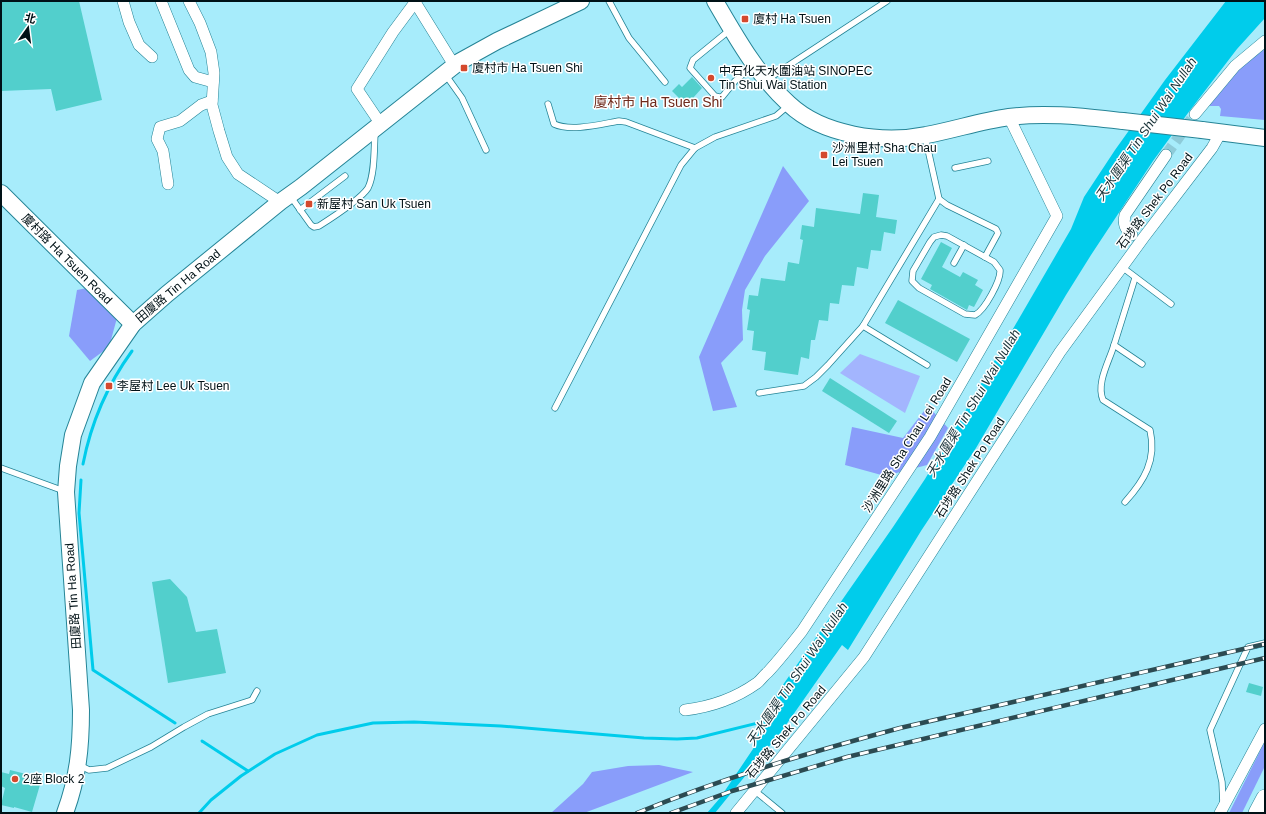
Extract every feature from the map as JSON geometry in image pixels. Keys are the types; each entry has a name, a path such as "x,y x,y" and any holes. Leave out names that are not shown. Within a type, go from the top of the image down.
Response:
{"main road":[{"path":"1257,813 1265,798"}],"street":[{"path":"123,1 129,22 139,45 152,57"},
{"path":"161,1 189,70 195,77 213,82"},
{"path":"189,1 200,23 211,52 214,73 212,101 219,132 228,157 238,174 285,198"},
{"path":"378,125 357,89 389,39 416,1 449,69"},
{"name":"田廈路 Tin Ha Road","path":"65,813 73,792 81,740 81,710 66,492 73,435 92,383 133,324 167,294 285,198 449,69 473,53 581,1"},
{"path":"715,1 731,29 766,80 789,105 807,118 826,127 844,132 885,138 925,136 1009,117 1051,114 1265,138"},
{"path":"1195,114 1235,66 1265,41"},
{"path":"168,184 163,151 156,139 160,127 180,121 201,105 212,101"},
{"name":"沙洲里路 Sha Chau Lei Road","path":"685,710 718,703 735,696 758,682 779,660 802,631 930,437 1057,216 1009,117"},
{"name":"石埗路 Shek Po Road","path":"736,813 864,657 1060,352 1144,237 1212,148 1221,132"},
{"path":"1132,235 1125,228 1123,222 1125,215 1166,154"},
{"name":"廈村路 Ha Tsuen Road","path":"1,193 133,324"},
{"path":"1221,810 1265,729"}],"lane":[{"path":"609,1 629,38 665,82"},
{"path":"766,80 887,1"},
{"path":"731,29 693,60 690,68 715,96 722,97 735,82 755,64"},
{"path":"449,69 486,150"},
{"path":"548,104 554,124 561,127 619,121 626,122 695,148"},
{"path":"555,408 681,165 695,148 715,137 776,116 789,105"},
{"path":"285,198 300,210 314,227 346,208 367,190 372,177 378,125"},
{"path":"925,136 939,199 947,205 996,229 998,233 985,257"},
{"path":"955,168 988,161"},
{"path":"300,210 345,176"},
{"path":"759,393 804,386 816,377 863,326 939,199"},
{"path":"944,235 985,257 996,264 1000,270 1000,276 983,308 975,315 965,314 918,288 914,284 912,277 914,271 934,237 944,235"},
{"path":"954,263 964,245"},
{"path":"1122,267 1171,304"},
{"path":"1125,502 1145,476 1152,453 1153,441 1150,430 1103,400 1100,393 1100,386 1135,278"},
{"path":"863,326 927,365"},
{"path":"1114,345 1142,364"},
{"path":"1,468 66,492"},
{"path":"1221,810 1222,782 1210,730 1248,647 1265,643"},
{"path":"78,765 89,770 106,768 151,747 208,714 252,700 257,691"},
{"path":"754,790 782,813"}],"shaded area":[{"path":"1265,49 1265,120 1220,116 1221,109 1219,106 1209,106 1237,70"},
{"path":"783,166 809,201 765,256 745,290 742,310 743,340 721,363 737,407 713,411 699,357"},
{"path":"87,288 117,318 109,347 90,361 69,336 77,290"},
{"path":"860,354 920,376 905,413 840,373"},
{"path":"928,406 948,428 927,465 885,476 845,465 852,427 903,438"},
{"path":"1265,741 1265,766 1242,813 1229,813"},
{"path":"659,765 693,772 584,813 551,813 583,784 592,772 628,766"}],"water":[{"name":"天水圍渠 Tin Shui Wai Nullah","path":"1226,1 1265,1 1265,18 1237,49 1153,161 1066,295 976,448 921,531 848,650 842,645 781,732 715,813 707,813 720,798 753,749 765,714 771,702 925,479 1071,229 1084,197 1115,150 1165,80"}],"building":[{"path":"1,1 79,1 102,100 56,111 51,89 1,91"},
{"path":"692,77 702,88 693,98 697,102 690,109 672,91 679,84 682,87"},
{"path":"863,193 879,195 876,217 897,220 895,234 884,232 881,251 871,250 868,269 857,267 854,286 842,285 839,304 830,303 828,321 819,320 815,340 811,340 809,359 801,357 798,375 764,370 766,352 752,350 754,331 747,330 750,310 747,309 749,295 758,296 761,278 785,281 788,262 799,264 803,240 800,239 802,225 814,227 816,208 860,214"},
{"path":"941,242 952,248 942,267 960,277 963,272 978,280 975,285 983,290 974,307 969,305 967,310 930,289 932,285 921,279"},
{"path":"898,300 970,339 957,362 885,323"},
{"path":"830,378 897,421 889,433 822,391"},
{"path":"170,579 187,597 196,632 217,629 226,673 168,683 152,582"},
{"path":"1249,683 1263,687 1261,696 1246,692"},
{"path":"10,770 42,778 32,812 1,805 5,788 1,786 1,772 9,774"}],"waterway":[{"path":"83,464 86,449 96,419 108,390 132,351"},
{"path":"81,480 79,513 93,670 175,723"},
{"name":"天水圍渠 Tin Shui Wai Nullah","path":"199,813 211,800 241,776 275,754 317,735 373,723 414,722 501,726 644,738 677,739 697,738 766,721"},
{"path":"202,741 248,771"}],"tunnel":[{"path":"1166,155 1195,114"}],"railway":[{"path":"637,813 702,788 833,746 900,728 1265,644"},
{"path":"671,813 732,791 847,757 1265,658"}],"place":[{"name":"廈村 Ha Tsuen","path":"745,19"},
{"name":"廈村市 Ha Tsuen Shi","path":"464,68"},
{"name":"中石化天水圍油站 SINOPEC Tin Shui Wai Station","path":"711,78"},
{"name":"沙洲里村 Sha Chau Lei Tsuen","path":"824,155"},
{"name":"新屋村 San Uk Tsuen","path":"309,204"},
{"name":"李屋村 Lee Uk Tsuen","path":"109,386"},
{"name":"2座 Block 2","path":"15,779"}],"district":[{"name":"廈村市 Ha Tsuen Shi","path":"658,102"}]}
